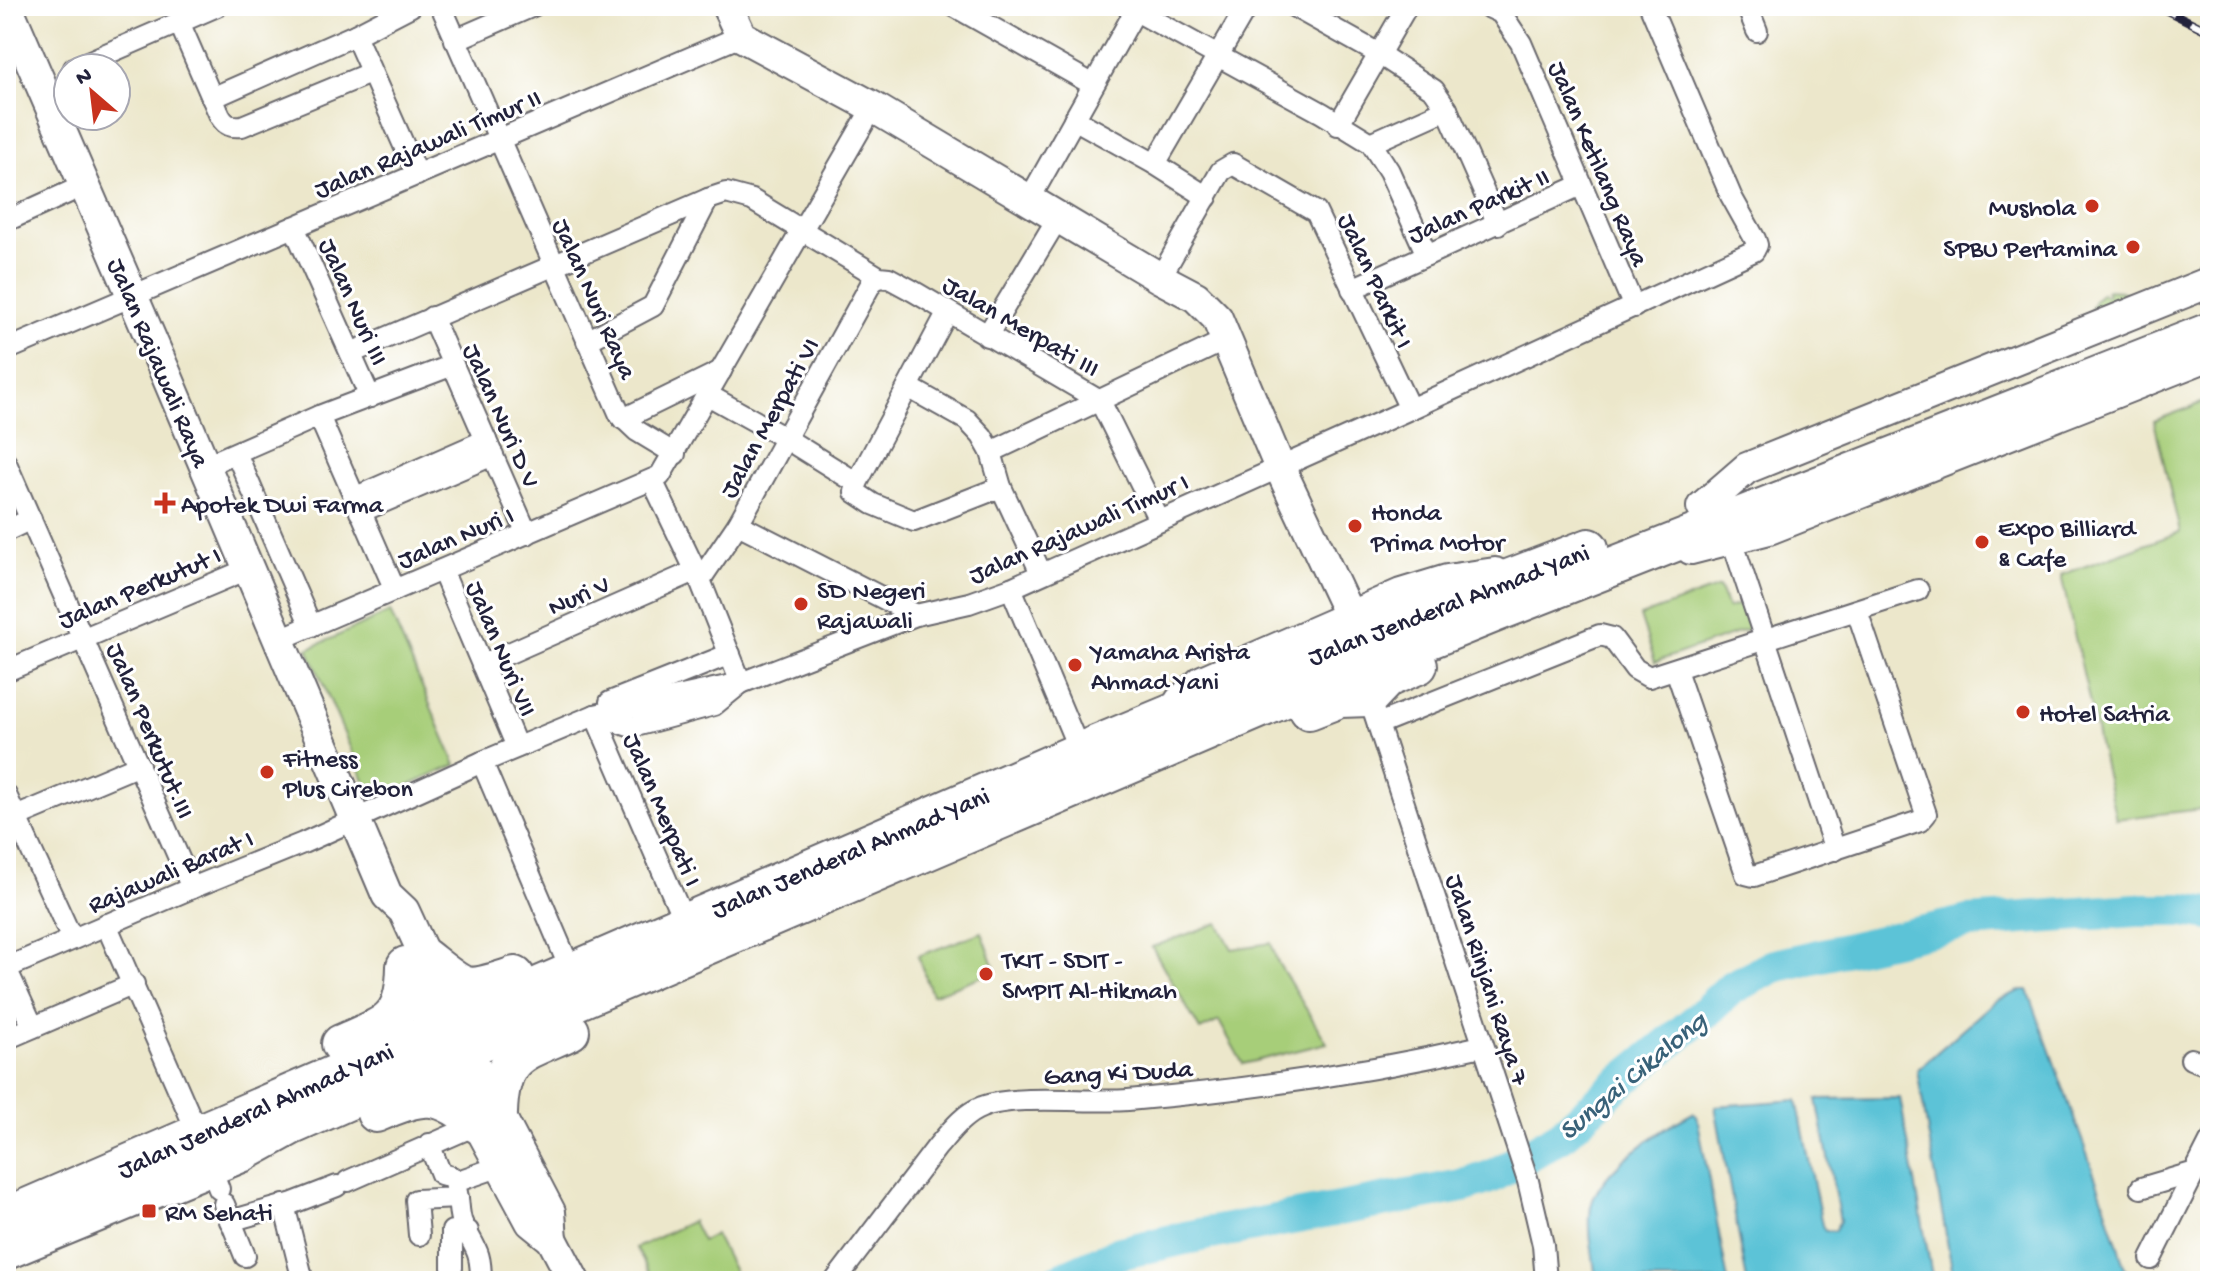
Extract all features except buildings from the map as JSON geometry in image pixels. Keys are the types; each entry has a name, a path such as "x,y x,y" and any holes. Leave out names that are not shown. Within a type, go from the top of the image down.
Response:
{"highway":[{"name":"Jalan Jenderal Ahmad Yani","path":"6,1250 225,1187 290,1126 450,1040 567,972 1080,752 1178,727 1497,612 1651,552 1776,490 2210,306"},
{"name":"Jalan Jenderal Ahmad Yani","path":"6,1217 130,1163 450,1040 615,987 1178,727 1356,637 1702,507 1776,490 2210,332"},
{"path":"1178,727 1219,745 1340,698 1373,710 1387,678 1464,647 1478,638 1497,612"},
{"path":"130,1163 194,1125 255,1081 381,1026 395,1016 403,1002 416,962 470,988 484,987 533,971 567,972"},
{"path":"225,1187 280,1151 416,1098 440,1098 488,1119 502,1075 512,1060 593,1021 609,1005 615,987"}],"street":[{"path":"111,52 217,6"},
{"path":"212,98 355,35 411,6"},
{"name":"Jalan Nuri Raya","path":"441,6 623,419 675,454"},
{"path":"455,40 533,6"},
{"path":"727,6 741,36 873,107 1210,307 1228,339 1280,468 1349,615"},
{"path":"954,6 1092,84"},
{"path":"1155,164 1247,6"},
{"path":"1293,6 1429,85 1447,109 1498,224"},
{"path":"1338,125 1407,6"},
{"name":"Jalan Rajawali Timur I","path":"354,819 595,715 741,683 916,615 969,603 1011,588 1754,251 1757,245 1731,196 1650,6"},
{"path":"1747,6 1757,31"},
{"path":"1029,200 1133,8 1371,143 1389,171 1427,255"},
{"name":"Jalan Ketilang Raya","path":"1497,8 1521,43 1634,307"},
{"name":"Jalan Rajawali Raya","path":"8,13 133,296 387,895 404,911 416,962 488,1119"},
{"path":"179,22 223,121 233,127 370,73"},
{"path":"355,35 417,175"},
{"name":"Jalan Rajawali Timur II","path":"6,350 741,36"},
{"path":"40,82 52,77"},
{"path":"741,683 697,575 652,480 660,476 675,454 873,107"},
{"path":"1371,143 1447,109"},
{"path":"1074,119 1207,197 1160,278"},
{"name":"Jalan Parkit I","path":"1207,197 1221,171 1233,164 1316,212 1410,409"},
{"path":"6,221 85,185"},
{"name":"Jalan Parkit II","path":"1352,289 1581,185"},
{"name":"Jalan Merpati III","path":"708,199 726,193 767,208 879,277 889,278 1100,401 1159,520"},
{"path":"351,353 708,199"},
{"path":"587,341 653,306 708,199"},
{"path":"987,336 1059,216"},
{"name":"Jalan Nuri III","path":"294,227 370,397"},
{"name":"Jalan Merpati VI","path":"697,575 738,524 872,282 879,277"},
{"name":"Jalan Jenderal Ahmad Yani","path":"1702,507 1747,468 2210,282"},
{"path":"947,313 857,483 857,495 914,521 1001,487"},
{"name":"Jalan Nuri D V","path":"432,317 527,534"},
{"path":"991,452 1228,339"},
{"name":"Jalan Jenderal Ahmad Yani","path":"1651,552 1691,549 1737,556 1769,529 2210,355"},
{"path":"205,466 319,416 453,365"},
{"path":"623,419 721,371"},
{"path":"908,387 972,424 991,452 1001,487 1041,573"},
{"path":"708,395 857,483"},
{"path":"319,416 395,590"},
{"path":"357,505 490,448"},
{"path":"236,453 311,626"},
{"name":"Jalan Perkutut.III","path":"6,463 13,495 31,519 192,888"},
{"name":"Jalan Nuri I","path":"278,640 652,480"},
{"path":"6,531 31,519"},
{"path":"738,524 916,615"},
{"path":"1737,556 1835,850"},
{"name":"Jalan Perkutut I","path":"6,671 248,569"},
{"name":"Jalan Nuri VII","path":"442,570 517,747"},
{"path":"1178,727 1202,681 1349,615 1447,580 1481,573 1524,572"},
{"name":"Nuri V","path":"482,665 697,575"},
{"path":"1011,588 1080,752"},
{"path":"1373,710 1600,635 1612,638 1641,675 1649,677 1918,590"},
{"path":"1676,670 1748,876 1835,850 1920,821 1926,814 1857,611"},
{"path":"595,715 612,700 730,654"},
{"name":"Jalan Rinjani Raya 7","path":"1373,710 1482,1046 1513,1130 1543,1245 1546,1281"},
{"name":"Jalan Merpati I","path":"595,715 685,923"},
{"path":"482,762 567,972"},
{"path":"11,819 139,765"},
{"path":"6,795 11,819 72,939"},
{"name":"Rajawali Barat I","path":"6,968 354,819"},
{"path":"106,924 194,1125"},
{"path":"6,968 33,1027"},
{"path":"6,1039 134,984"},
{"name":"Gang Ki Duda","path":"835,1281 937,1147 955,1127 982,1106 1020,1101 1108,1102 1216,1092 1393,1067 1482,1046"},
{"path":"225,1187 284,1205 342,1184 488,1119"},
{"path":"488,1119 501,1166 531,1222 552,1239 574,1281"},
{"path":"488,1119 550,1212 552,1239"},
{"path":"2151,1259 2195,1172 2202,1143"},
{"path":"429,1144 441,1174 452,1177 462,1222 478,1248 481,1281"},
{"path":"419,1235 416,1200 456,1190 501,1166"},
{"path":"2141,1188 2195,1172"},
{"path":"225,1187 245,1256"},
{"path":"284,1205 303,1281"},
{"path":"452,1268 452,1231 468,1231"}],"green space":[{"path":"2106,290 2131,295 2090,313 2095,300 2102,293 2108,295"},
{"path":"2210,400 2210,808 2116,819 2061,575 2180,532 2154,421"},
{"path":"1719,587 1728,608 1740,604 1749,629 1655,662 1640,616"},
{"path":"390,612 456,765 373,801 308,649"},
{"path":"1218,923 1232,949 1271,943 1277,961 1327,1043 1243,1064 1219,1021 1200,1030 1152,947"},
{"path":"982,932 996,971 932,995 918,956"},
{"path":"692,1221 702,1241 715,1234 739,1281 654,1281 636,1248"}],"water":[{"path":"2028,990 2100,1190 2129,1281 1954,1281 1917,1070 1995,1001"},
{"path":"1900,1098 1933,1281 1747,1281 1715,1106 1797,1100 1822,1225 1825,1231 1834,1231 1840,1221 1817,1099"},
{"path":"1693,1113 1697,1116 1728,1281 1596,1281 1590,1225 1596,1193 1618,1165 1633,1152"}],"waterway":[{"name":"Sungai Cikalong","path":"1057,1281 1120,1253 1467,1185 1493,1176 1562,1135 1731,988 1774,966 1968,922 2136,910 2183,910 2210,914"}],"railway":[{"path":"2158,6 2210,32"}],"place":[{"name":"Mushola","path":"2092,206"},
{"name":"SPBU Pertamina","path":"2133,247"},
{"name":"Apotek Dwi Farma","path":"165,503"},
{"name":"Honda Prima Motor","path":"1355,526"},
{"name":"Expo Billiard & Cafe","path":"1982,542"},
{"name":"SD Negeri Rajawali","path":"801,604"},
{"name":"Yamaha Arista Ahmad Yani","path":"1075,665"},
{"name":"Hotel Satria","path":"2023,712"},
{"name":"Fitness Plus Cirebon","path":"267,772"},
{"name":"TKIT - SDIT - SMPIT Al-Hikmah","path":"986,974"},
{"name":"RM Sehati","path":"149,1211"}]}
